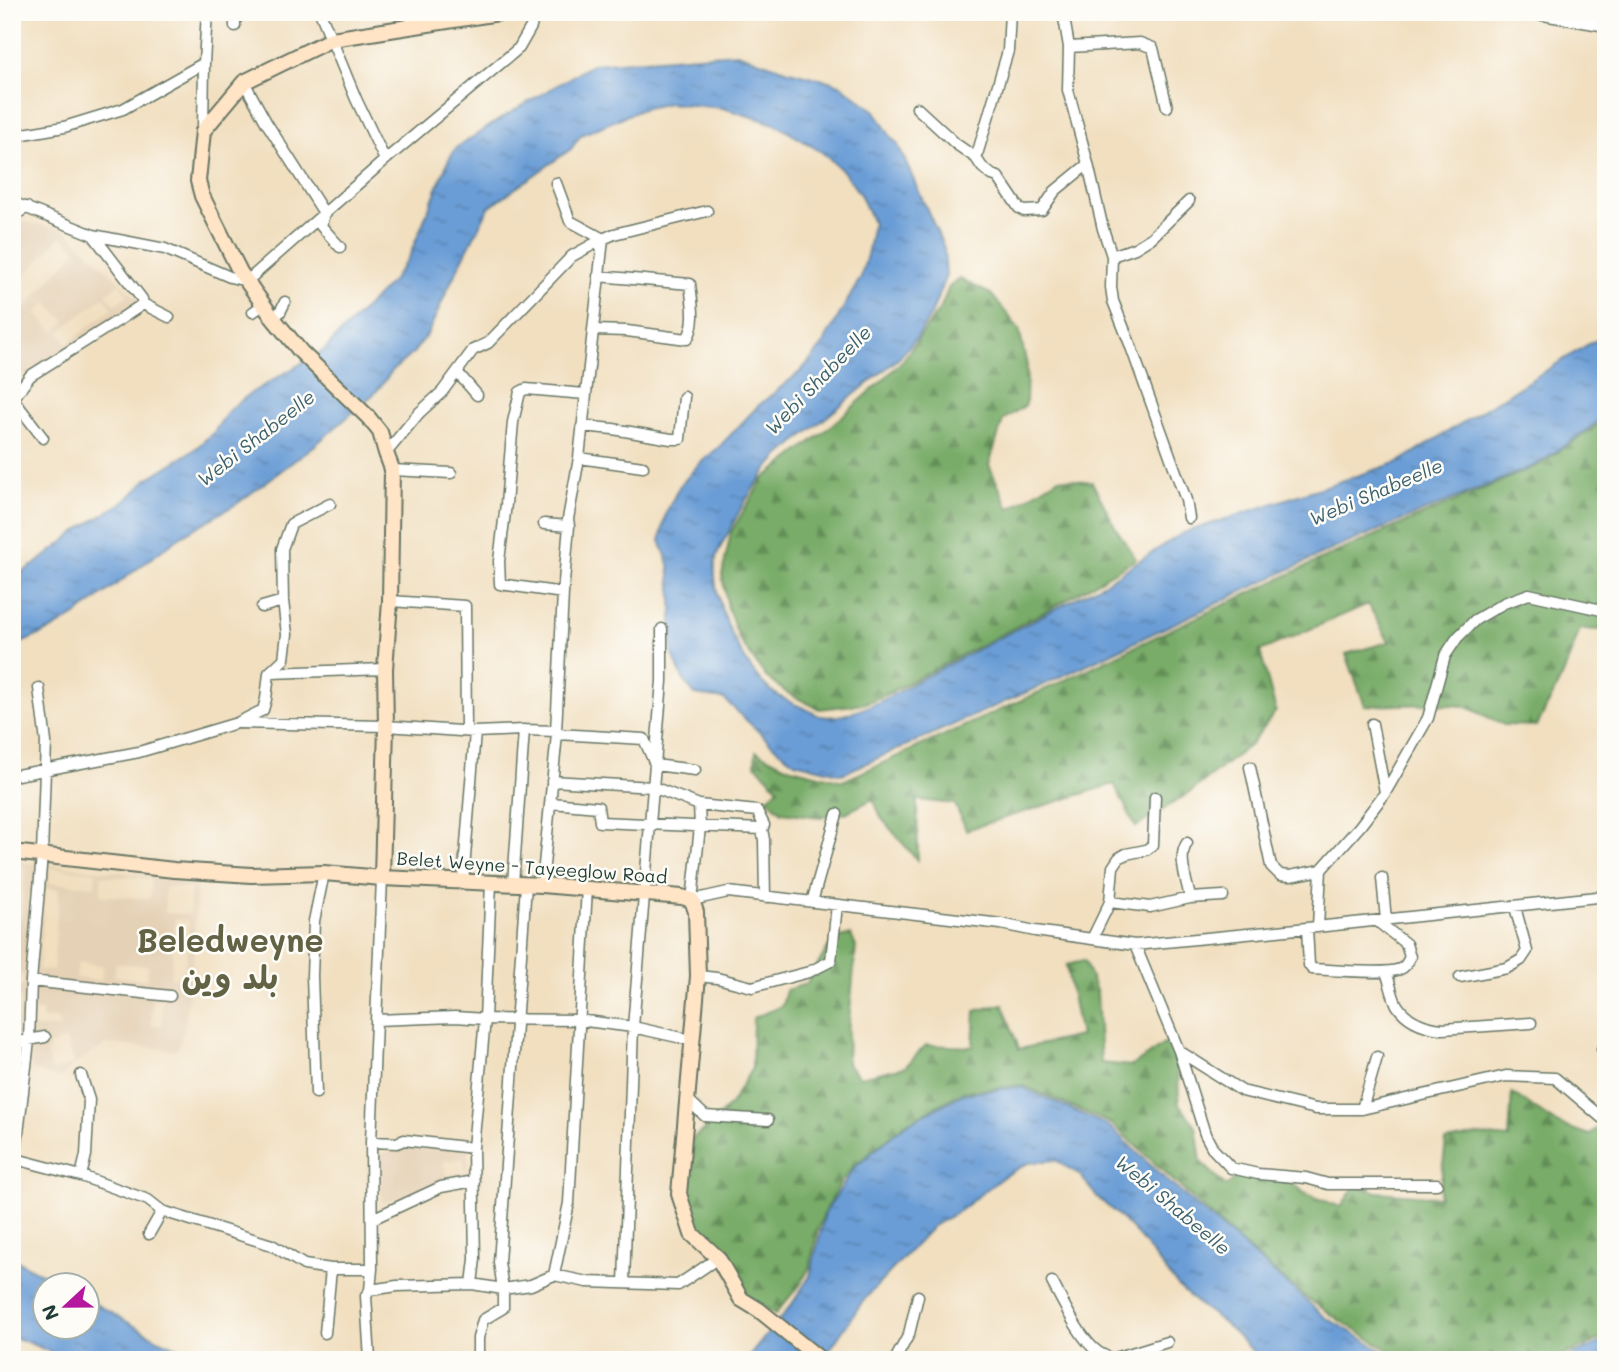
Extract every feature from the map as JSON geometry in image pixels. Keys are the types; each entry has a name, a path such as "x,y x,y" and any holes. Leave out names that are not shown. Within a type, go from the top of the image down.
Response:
{"main road":[{"path":"382,878 385,669 390,601 392,470 380,432 369,417 301,352 272,318 258,309 247,281 202,195 195,149 202,131 244,82 332,39 505,12"},
{"name":"Belet Weyne - Tayeeglow Road","path":"12,852 187,871 251,875 324,873 542,885 692,900"},
{"path":"692,900 696,912 698,976 679,1194 692,1234 718,1258 741,1299 759,1310 821,1360"}],"street":[{"path":"202,131 207,12"},
{"path":"235,12 235,26"},
{"path":"320,12 385,160"},
{"path":"407,12 415,25"},
{"path":"12,202 93,235 166,249 230,277 247,281 385,160 519,48 531,27 534,12"},
{"path":"976,158 1008,51 1010,12"},
{"path":"1063,12 1069,47 1068,90 1112,256 1113,301 1186,500 1189,518"},
{"path":"1526,12 1606,26"},
{"path":"1069,47 1140,43 1153,48 1167,107"},
{"path":"12,136 64,127 123,109 204,63"},
{"path":"244,82 324,213 321,226 340,247"},
{"path":"917,107 956,144 976,158 982,167 998,177 1019,208 1024,211 1042,210 1055,191 1088,164"},
{"path":"556,183 570,221 603,239"},
{"path":"1112,256 1135,248 1151,238 1189,201"},
{"path":"12,217 27,207"},
{"path":"386,453 419,413 442,392 474,350 488,343 572,256 614,234 707,212"},
{"path":"93,235 142,299 143,304 169,317"},
{"path":"542,885 557,733 568,519 579,458 603,239"},
{"path":"593,330 627,331 687,339 692,331 690,284 598,276"},
{"path":"272,318 280,312 285,302"},
{"path":"43,438 13,400 30,376 143,304"},
{"path":"457,372 477,395"},
{"path":"563,593 500,584 499,561 513,422 520,392 526,389 586,394"},
{"path":"582,426 680,439 684,397"},
{"path":"579,458 643,467"},
{"path":"392,470 451,473"},
{"path":"12,776 139,752 237,723 263,710 267,699 269,673 284,659 287,634 282,549 291,524 330,504"},
{"path":"544,524 569,526"},
{"path":"1382,878 1381,920 1406,944 1410,957 1405,966 1386,972 1310,968 1312,928 1321,870 1385,793 1428,718 1445,656 1457,638 1475,620 1504,603 1529,594 1606,611"},
{"path":"262,607 283,601"},
{"path":"390,601 466,606 470,731 463,882"},
{"path":"624,1283 634,1027 662,681 662,629"},
{"path":"269,673 385,669"},
{"path":"39,688 46,741 42,855 31,981 29,1041 13,1158 81,1176 148,1200 162,1211 272,1245 304,1265 331,1269 372,1269"},
{"path":"237,723 386,726 470,731 524,730 644,739 655,765"},
{"path":"1372,724 1385,793"},
{"path":"478,1360 478,1338 483,1320 503,1308 499,1262 516,1020 524,730"},
{"path":"655,765 695,770"},
{"path":"1250,767 1271,866 1280,875 1290,876 1321,870"},
{"path":"552,781 653,787 699,805 757,811 764,825 765,897"},
{"path":"1092,939 1110,902 1113,867 1119,858 1126,854 1146,850 1153,845 1155,797"},
{"path":"551,803 598,807 600,822 762,829"},
{"path":"699,805 700,827 692,900 729,892 1000,924 1135,945 1606,896"},
{"path":"812,902 837,814"},
{"path":"1187,842 1182,855 1190,898"},
{"path":"316,1093 312,976 314,921 324,873"},
{"path":"370,1360 366,1296 370,1290 372,1269 371,1142 382,878"},
{"path":"472,1284 475,1259 473,1148 485,1019 491,883"},
{"path":"554,1275 569,1203 587,888"},
{"path":"1110,902 1150,907 1190,898 1223,896"},
{"path":"698,976 752,986 809,972 831,961 837,905"},
{"path":"1460,977 1507,968 1521,960 1527,951 1515,906"},
{"path":"1135,945 1179,1051 1205,1134 1213,1149 1231,1168 1258,1174 1306,1178 1328,1184 1437,1184"},
{"path":"1386,972 1398,1006 1415,1022 1429,1028 1531,1023"},
{"path":"31,981 170,996"},
{"path":"376,1020 455,1017 579,1020 634,1027 691,1040"},
{"path":"12,1043 46,1037"},
{"path":"1179,1051 1242,1091 1316,1109 1362,1109 1506,1076 1555,1079 1602,1118 1606,1112"},
{"path":"1362,1109 1377,1056"},
{"path":"81,1075 89,1100 86,1156 81,1176"},
{"path":"687,1099 705,1116 768,1120"},
{"path":"371,1142 397,1143 404,1140 473,1148"},
{"path":"372,1219 440,1186 474,1181"},
{"path":"149,1234 162,1211"},
{"path":"370,1290 397,1286 472,1284 503,1289 531,1285 554,1275 587,1282 678,1285 718,1258"},
{"path":"325,1332 331,1269"},
{"path":"1052,1282 1073,1322 1097,1351 1113,1359 1167,1342"},
{"path":"895,1360 909,1334 918,1296"}],"shaded area":[{"path":"12,220 64,229 140,301 12,391 12,387 26,378 12,356 12,303 22,311 77,250 61,236 12,290","holes":["119,284 128,295 115,305 106,294","104,297 113,308 67,344 59,332","46,303 66,321 55,332 36,314"]},
{"path":"12,861 195,880 194,954 184,1028 177,1050 107,1044 84,1057 60,1078 32,1070 30,1044 12,1044 12,1017 17,1017 21,998 12,996 12,986 24,986 24,975 12,974 12,917 21,917 25,867 12,865","holes":["50,868 96,872 95,886 49,883","101,876 151,878 150,898 101,896","165,887 191,888 190,914 165,913","45,888 59,889 53,971 39,970","175,919 189,921 184,979 171,977","78,962 103,966 101,981 76,978","116,963 148,966 147,980 114,976","152,997 163,997 162,1026 152,1025","32,1011 42,1011 42,1019 58,1019 59,1028 32,1028","66,1039 75,1064 52,1071 46,1052 50,1050 49,1045"]},
{"path":"407,1142 468,1148 468,1181 444,1183 382,1203 379,1154 401,1148","holes":["463,1158 466,1172 446,1176 444,1161"]}],"green space":[{"path":"960,279 991,294 1019,329 1027,366 1026,405 1003,420 989,465 1009,509 1059,478 1092,482 1136,559 1050,609 885,695 863,704 819,709 787,693 766,677 739,639 728,609 722,575 731,532 762,480 824,432 903,360 941,307 949,287"},
{"path":"1606,419 1606,636 1602,630 1580,629 1563,675 1537,726 1504,725 1465,706 1365,706 1346,654 1389,642 1368,604 1260,651 1276,711 1251,744 1192,791 1136,827 1114,784 966,830 955,804 917,800 918,861 882,819 873,799 845,813 819,817 782,812 767,799 778,788 755,764 756,751 788,767 843,781 1335,553 1539,465"},
{"path":"851,935 856,947 847,1064 860,1077 905,1067 926,1045 973,1047 975,1011 1003,1004 1019,1049 1080,1036 1066,965 1084,961 1097,993 1101,1063 1132,1066 1167,1042 1178,1066 1179,1104 1196,1126 1201,1162 1226,1186 1241,1174 1289,1179 1304,1193 1341,1207 1355,1186 1378,1192 1439,1197 1446,1141 1477,1135 1509,1138 1512,1093 1558,1124 1589,1135 1606,1121 1606,1334 1599,1340 1553,1360 1406,1360 1304,1296 1243,1245 1112,1124 1022,1085 962,1092 905,1124 853,1167 825,1211 818,1229 810,1267 800,1285 775,1314 744,1295 680,1197 684,1145 730,1105 752,1068 753,1018 782,1006 786,990 806,984 834,938"}],"water":[{"name":"Webi Shabeelle","path":"737,53 842,86 875,111 898,145 944,248 946,275 931,315 917,337 899,358 780,455 750,493 717,556 715,579 718,596 730,631 748,664 773,692 817,715 844,715 882,700 1103,584 1183,533 1399,462 1592,342 1606,337 1606,416 1538,464 1333,549 1045,684 842,774 795,762 777,749 724,699 695,695 683,679 672,653 669,564 660,541 666,513 679,487 758,406 801,371 820,349 861,277 873,223 861,196 844,172 823,153 775,124 723,108 668,103 642,109 581,135 571,149 489,207 428,333 414,352 392,371 373,395 314,446 238,503 178,538 76,615 51,630 12,647 12,579 80,529 128,499 147,479 194,450 214,432 229,410 251,393 324,350 393,280 410,255 456,148 593,64"},
{"name":"Webi Shabeelle","path":"1021,1087 1109,1126 1163,1177 1325,1317 1399,1360 1262,1360 1223,1322 1179,1287 1139,1237 1097,1197 1080,1175 1055,1160 1028,1163 1004,1176 959,1211 933,1226 862,1302 823,1360 746,1360 792,1304 810,1276 825,1213 854,1168 905,1125 963,1094"},
{"path":"12,1258 34,1270 32,1270 32,1340 102,1340 102,1308 158,1339 209,1360 62,1360 12,1336"},
{"path":"1606,1338 1606,1360 1561,1360 1600,1343"}],"district":[{"name":"Beledweyne بلد وين","path":"230,960"}]}
